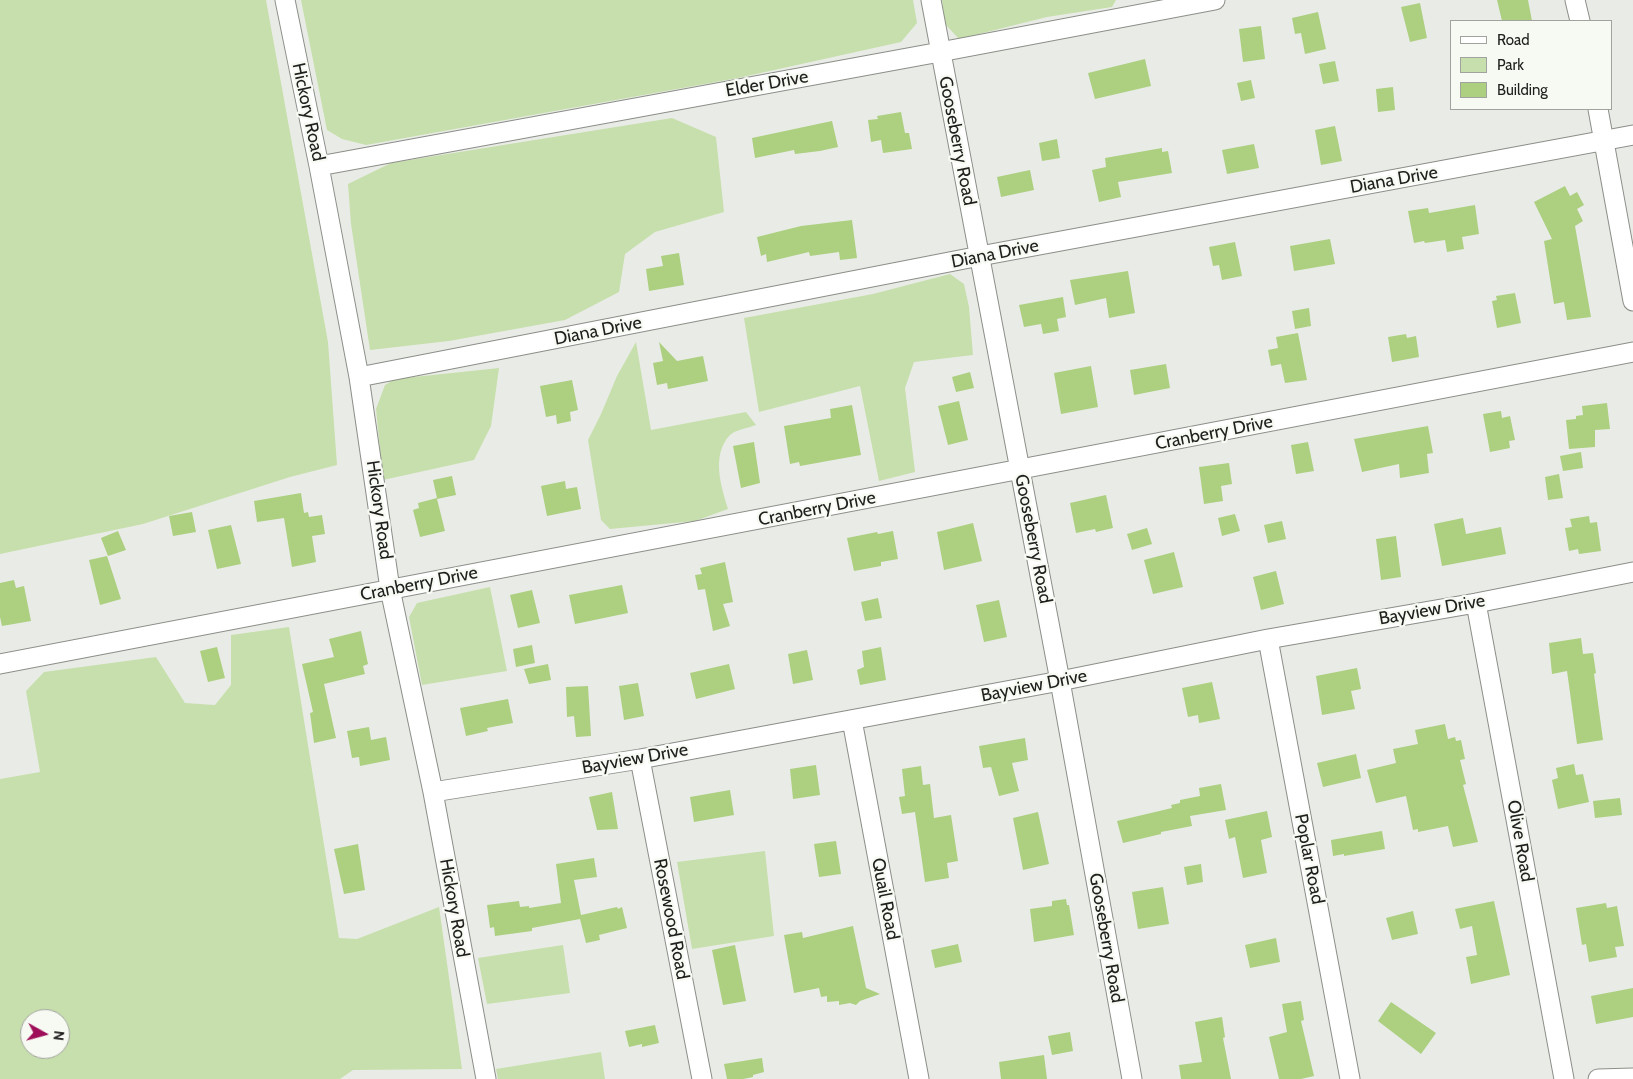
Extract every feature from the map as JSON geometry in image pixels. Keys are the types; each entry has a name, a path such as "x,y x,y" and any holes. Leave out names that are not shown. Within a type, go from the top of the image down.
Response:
{"street":[{"name":"Hickory Road","path":"285,0 359,377 390,589 433,792 486,1079"},
{"name":"Gooseberry Road","path":"931,0 1060,681 1132,1079"},
{"name":"Elder Drive","path":"319,166 1215,0"},
{"path":"1575,0 1580,20"},
{"path":"1598,110 1633,301"},
{"name":"Diana Drive","path":"359,377 980,256 1633,135"},
{"name":"Cranberry Drive","path":"0,664 1633,352"},
{"name":"Bayview Drive","path":"433,792 640,759 1060,681 1268,639 1476,603 1633,572"},
{"name":"Olive Road","path":"1476,603 1564,1079"},
{"name":"Poplar Road","path":"1268,639 1350,1079"},
{"name":"Quail Road","path":"852,720 919,1079"},
{"name":"Rosewood Road","path":"640,759 702,1079"},
{"path":"1598,1079 1633,1078"}],"green space":[{"path":"0,0 266,0 328,342 337,465 290,477 143,524 0,554"},
{"path":"301,0 913,0 917,23 901,42 738,78 366,145 342,139 327,130"},
{"path":"942,0 1116,0 1112,7 1047,17 959,39 945,24"},
{"path":"672,118 716,137 724,212 655,232 625,254 619,292 565,320 449,341 370,350 351,224 348,184 391,163"},
{"path":"950,274 964,284 969,307 973,355 914,362 905,388 915,472 879,481 860,386 759,412 744,318 873,294"},
{"path":"636,342 651,430 746,412 756,425 732,433 724,443 721,452 719,471 728,509 695,521 610,529 601,520 588,440 617,376"},
{"path":"499,368 491,426 474,460 383,480 376,409 385,385 395,379"},
{"path":"490,587 507,671 422,685 409,617 417,603"},
{"path":"289,627 339,938 357,939 439,907 462,1069 353,1070 340,1079 0,1079 0,779 40,772 26,691 44,672 156,657 185,703 215,705 231,685 231,635"},
{"path":"765,851 774,936 692,949 677,862"},
{"path":"563,945 570,993 487,1004 478,958"},
{"path":"601,1052 605,1079 498,1079 496,1069"}],"building":[{"path":"1497,0 1528,0 1532,20 1502,20"},
{"path":"1420,3 1427,38 1410,42 1401,7"},
{"path":"1318,12 1326,49 1305,54 1301,33 1295,34 1292,18"},
{"path":"1261,26 1265,59 1243,62 1239,29"},
{"path":"1145,59 1151,86 1095,99 1088,73"},
{"path":"1335,61 1339,81 1323,84 1319,64"},
{"path":"1251,80 1255,98 1241,101 1237,83"},
{"path":"1393,87 1395,110 1378,112 1376,89"},
{"path":"901,112 905,133 909,133 912,149 883,153 881,140 871,142 868,120 878,119 877,116"},
{"path":"832,121 838,147 795,154 794,150 755,158 752,138"},
{"path":"1335,126 1342,161 1321,165 1315,130"},
{"path":"1057,139 1060,158 1042,161 1039,143"},
{"path":"1254,144 1259,168 1227,174 1222,150"},
{"path":"1162,148 1162,152 1168,151 1172,173 1118,182 1121,197 1099,202 1092,170 1106,167 1105,158"},
{"path":"1030,170 1034,190 1001,197 997,177"},
{"path":"1565,186 1570,196 1577,192 1584,205 1577,209 1583,221 1575,226 1591,317 1567,320 1564,302 1554,304 1544,241 1552,239 1534,202"},
{"path":"1475,205 1479,234 1462,237 1464,249 1447,252 1445,240 1414,243 1408,211 1428,208 1429,213"},
{"path":"852,220 857,258 840,260 839,252 810,256 809,252 767,262 766,254 761,256 757,237 801,226"},
{"path":"1330,239 1335,264 1294,271 1290,246"},
{"path":"1235,242 1242,276 1222,280 1219,265 1213,266 1209,247"},
{"path":"679,253 684,285 649,291 646,269 663,266 661,256"},
{"path":"1128,271 1135,313 1109,318 1106,298 1075,305 1070,280"},
{"path":"1515,293 1521,323 1497,328 1492,301 1497,300 1496,296"},
{"path":"1063,297 1066,317 1057,319 1059,331 1043,334 1041,324 1024,327 1019,305"},
{"path":"1309,308 1311,326 1295,329 1292,311"},
{"path":"1298,333 1307,380 1285,383 1281,364 1271,366 1268,350 1278,348 1276,337"},
{"path":"1406,334 1407,338 1416,336 1419,357 1392,362 1388,337"},
{"path":"659,342 677,361 703,356 708,381 668,389 667,383 657,385 653,363 663,361"},
{"path":"1166,364 1170,388 1134,395 1130,370"},
{"path":"1091,366 1098,407 1061,414 1054,373"},
{"path":"970,372 974,388 956,392 952,377"},
{"path":"572,380 578,410 570,412 571,421 557,424 556,415 546,417 540,386"},
{"path":"959,401 968,440 948,445 938,406"},
{"path":"1607,403 1610,429 1595,430 1595,447 1569,449 1566,420 1576,419 1576,416 1583,415 1582,406"},
{"path":"852,405 861,455 800,466 799,462 790,464 784,426 831,418 830,409"},
{"path":"1501,411 1502,418 1510,416 1515,440 1509,441 1510,448 1490,452 1483,414"},
{"path":"1428,426 1433,453 1427,454 1429,473 1400,478 1399,464 1362,472 1354,439"},
{"path":"754,442 760,483 741,488 733,446"},
{"path":"1308,442 1314,471 1296,474 1291,445"},
{"path":"1581,452 1583,468 1563,471 1560,456"},
{"path":"1229,463 1232,484 1221,486 1223,501 1204,504 1199,467"},
{"path":"1559,474 1563,498 1548,500 1545,477"},
{"path":"452,476 456,495 437,499 445,531 420,537 413,510 419,508 418,503 437,498 433,480"},
{"path":"565,481 566,489 577,487 581,509 547,516 541,486"},
{"path":"301,493 304,513 308,512 309,517 322,515 325,534 312,536 316,562 292,567 284,518 257,522 254,501"},
{"path":"1106,495 1113,528 1096,532 1095,529 1076,533 1070,503"},
{"path":"192,512 196,532 173,536 169,516"},
{"path":"1235,514 1240,531 1222,536 1218,518"},
{"path":"1589,516 1590,523 1597,522 1601,551 1579,554 1578,549 1569,551 1565,528 1572,527 1570,519"},
{"path":"1463,518 1466,534 1501,527 1506,554 1442,566 1434,524"},
{"path":"1282,521 1286,539 1268,543 1264,525"},
{"path":"973,523 982,561 944,570 937,532"},
{"path":"231,525 241,564 217,569 208,530"},
{"path":"1147,528 1152,544 1132,550 1127,534"},
{"path":"118,531 126,550 108,556 101,538"},
{"path":"893,531 898,559 881,562 881,566 854,571 847,538"},
{"path":"1396,536 1401,577 1381,580 1376,539"},
{"path":"1174,552 1183,587 1153,594 1144,560"},
{"path":"107,556 121,599 100,605 89,560"},
{"path":"725,562 733,602 723,604 730,626 713,631 705,589 698,590 695,575 702,574 700,568"},
{"path":"1276,571 1284,604 1261,610 1253,577"},
{"path":"14,580 16,588 24,586 31,621 2,626 0,617 0,583"},
{"path":"622,585 628,613 575,624 569,595"},
{"path":"532,590 540,623 518,628 510,595"},
{"path":"878,598 882,618 865,621 861,602"},
{"path":"999,600 1007,637 984,642 976,605"},
{"path":"361,631 368,664 363,666 365,674 324,684 336,738 314,743 310,713 313,712 302,664 334,657 329,639"},
{"path":"1581,638 1583,654 1593,653 1603,740 1577,744 1567,671 1552,674 1549,643"},
{"path":"532,645 535,663 516,667 513,649"},
{"path":"217,647 225,678 208,682 200,651"},
{"path":"881,647 886,680 860,685 857,670 864,667 862,651"},
{"path":"807,650 813,680 793,684 788,654"},
{"path":"548,664 551,680 529,684 524,669"},
{"path":"729,664 735,689 696,699 690,673"},
{"path":"1357,668 1361,689 1351,691 1355,709 1322,715 1316,676"},
{"path":"1212,682 1220,719 1199,723 1198,715 1188,717 1182,688"},
{"path":"638,683 644,716 624,720 619,686"},
{"path":"588,686 591,736 576,737 574,716 567,717 566,687"},
{"path":"508,699 513,723 487,728 488,731 466,736 460,708"},
{"path":"1445,724 1448,739 1455,737 1456,741 1461,740 1465,759 1460,760 1466,784 1463,785 1478,842 1453,847 1448,826 1418,832 1418,829 1413,830 1406,796 1376,803 1367,770 1396,763 1393,749 1418,744 1415,730"},
{"path":"369,727 371,740 386,737 390,760 360,766 359,757 352,758 347,731"},
{"path":"1025,738 1028,760 1012,763 1019,791 999,796 991,767 983,768 979,746"},
{"path":"1356,754 1361,778 1323,787 1317,763"},
{"path":"1574,764 1576,775 1583,774 1589,802 1558,809 1552,780 1558,778 1556,768"},
{"path":"816,765 820,795 793,799 790,769"},
{"path":"921,766 923,785 930,784 934,818 951,815 958,861 947,863 949,878 925,882 915,812 902,814 899,797 905,796 902,769"},
{"path":"1221,784 1226,810 1190,816 1192,826 1161,832 1161,834 1123,843 1117,821 1172,808 1171,805 1180,803 1180,800 1200,796 1199,788"},
{"path":"730,790 734,815 694,822 690,797"},
{"path":"612,792 618,829 597,830 589,797"},
{"path":"1620,798 1622,815 1595,818 1593,801"},
{"path":"1267,811 1272,837 1261,840 1267,873 1243,878 1235,837 1229,839 1225,820"},
{"path":"1038,812 1049,864 1023,870 1013,818"},
{"path":"1382,831 1385,849 1333,856 1331,840"},
{"path":"836,841 841,874 819,877 814,844"},
{"path":"358,844 365,890 344,894 334,849"},
{"path":"594,858 597,877 574,880 581,915 622,907 627,928 599,935 600,940 586,943 580,919 532,928 532,931 495,936 494,927 490,928 487,905 519,901 520,907 529,906 529,908 561,903 556,864"},
{"path":"1201,864 1203,882 1187,885 1184,867"},
{"path":"1163,887 1169,924 1138,929 1132,892"},
{"path":"1066,899 1067,905 1069,905 1074,935 1034,942 1030,909 1052,906 1052,901"},
{"path":"1494,901 1510,975 1471,984 1466,957 1477,955 1472,926 1460,929 1455,909"},
{"path":"1606,903 1607,908 1617,906 1624,946 1615,947 1617,957 1589,962 1586,944 1582,945 1576,908"},
{"path":"1413,911 1418,934 1392,940 1386,918"},
{"path":"853,926 866,988 880,994 860,1001 856,1005 850,1003 839,1005 839,1001 827,1002 827,996 821,997 819,988 794,993 784,935 802,932 803,938"},
{"path":"1276,938 1280,962 1250,968 1245,945"},
{"path":"958,944 962,962 935,968 931,950"},
{"path":"735,945 746,1001 723,1005 712,950"},
{"path":"1633,988 1633,1017 1596,1024 1591,996"},
{"path":"1301,1001 1304,1020 1301,1021 1314,1076 1301,1079 1279,1079 1269,1037 1287,1032 1282,1004"},
{"path":"1391,1002 1436,1033 1421,1054 1378,1021"},
{"path":"1222,1017 1225,1037 1223,1038 1231,1079 1181,1079 1179,1065 1202,1062 1195,1022"},
{"path":"655,1025 659,1043 642,1047 642,1044 629,1047 625,1031"},
{"path":"1070,1032 1073,1051 1052,1055 1048,1036"},
{"path":"1044,1055 1047,1079 1001,1079 999,1062"},
{"path":"762,1058 764,1072 743,1079 727,1079 724,1064"}]}
